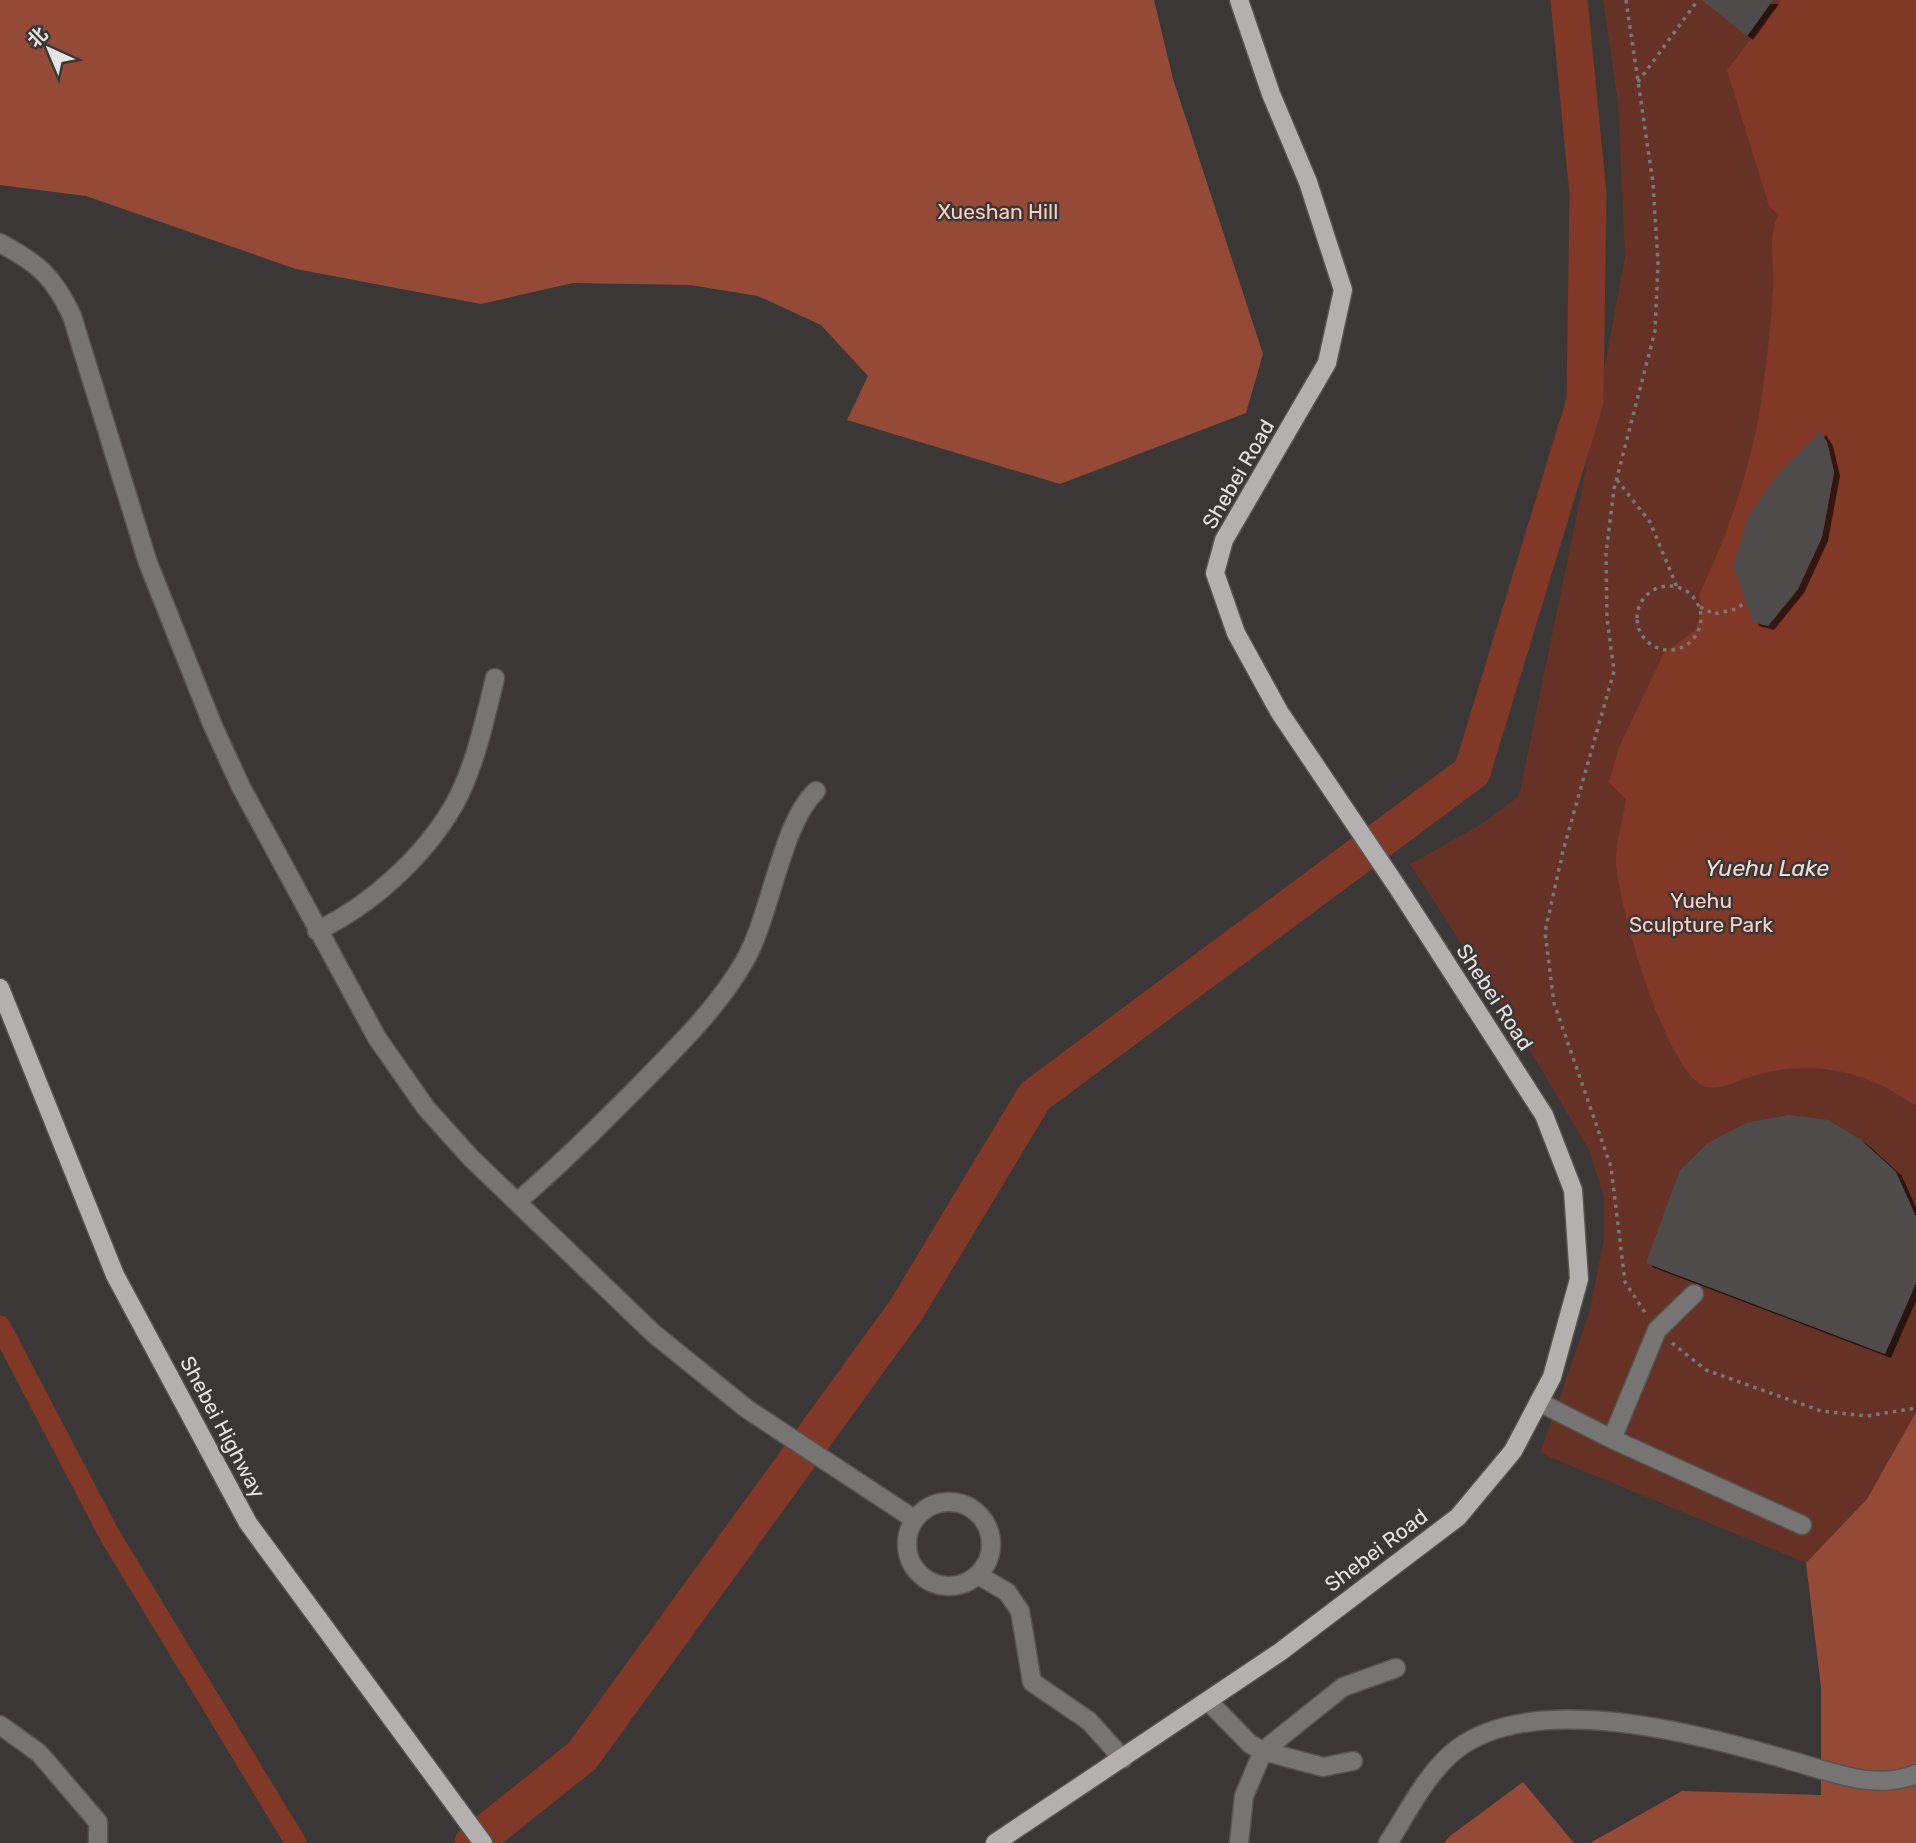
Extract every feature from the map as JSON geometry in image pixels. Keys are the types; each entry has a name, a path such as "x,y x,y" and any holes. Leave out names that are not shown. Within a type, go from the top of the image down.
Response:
{"main road":[{"name":"Shebei Road","path":"995,1843 1280,1652 1458,1517 1513,1451 1552,1377 1579,1279 1573,1190 1544,1115 1398,888 1280,713 1236,633 1215,573 1224,540 1326,363 1343,290 1308,183 1271,94 1239,0"},
{"name":"Shebei Highway","path":"0,988 116,1275 248,1523 483,1843"}],"street":[{"path":"0,243 44,269 63,296 72,316 148,563 170,622 241,786 377,1038 426,1108 471,1158 653,1333 747,1409 914,1519"},
{"path":"317,931 359,906 411,860 455,803 468,772 495,678"},
{"path":"517,1202 610,1115 714,1004 744,963 767,908 786,847 809,798 816,791"},
{"path":"1612,1439 1657,1331 1694,1294"},
{"path":"1539,1402 1612,1439 1802,1525"},
{"path":"947,1501 969,1506 988,1525 991,1545 988,1561 978,1575 962,1584 949,1587 930,1582 915,1570 908,1555 906,1538 914,1519 927,1507 947,1501"},
{"path":"978,1575 1007,1592 1020,1611 1032,1682 1089,1721 1123,1759"},
{"path":"1240,1843 1244,1796 1263,1751 1343,1687 1396,1668"},
{"path":"1208,1701 1250,1744 1263,1751 1322,1768 1353,1761"},
{"path":"1388,1843 1434,1771 1457,1749 1487,1731 1528,1720 1619,1722 1738,1745 1857,1780 1901,1780 1916,1774"},
{"path":"0,1725 39,1754 98,1822 98,1843"}],"path":[{"path":"1626,0 1653,183 1658,263 1655,331 1616,479 1606,554 1607,619 1614,671 1563,851 1545,932 1554,1003 1611,1167 1625,1282 1657,1331 1706,1370 1821,1411 1867,1416 1916,1408"},
{"path":"1638,82 1698,0"},
{"path":"1616,479 1650,522 1677,587"},
{"path":"1700,607 1700,628 1687,645 1666,650 1647,642 1637,623 1641,602 1656,588 1677,587 1686,590 1700,607 1714,614 1736,609 1746,602"}],"green space":[{"name":"Xueshan Hill","path":"0,0 1154,0 1173,79 1263,354 1246,413 1060,484 847,420 868,376 821,325 758,296 690,285 573,283 481,304 296,269 86,196 0,185"},
{"name":"Yuehu Sculpture Park","path":"1603,0 1916,0 1916,1412 1867,1499 1806,1563 1540,1453 1589,1314 1604,1239 1604,1197 1589,1150 1528,1047 1410,864 1480,825 1519,796 1581,494 1625,257 1618,103"},
{"path":"1916,1412 1916,1843 1590,1843 1682,1791 1821,1795 1821,1687 1806,1563 1867,1499"},
{"path":"1523,1782 1574,1843 1444,1843 1450,1836"}],"water":[{"name":"Yuehu Lake","path":"1781,0 1916,0 1916,1106 1857,1076 1816,1068 1773,1071 1722,1087 1704,1086 1689,1074 1674,1051 1646,985 1625,913 1616,863 1626,800 1609,782 1619,747 1664,653 1694,631 1703,610 1699,595 1738,498 1758,421 1771,315 1773,232 1779,215 1769,206 1727,70"}],"building":[{"path":"1702,0 1773,0 1747,36"},
{"path":"1820,431 1827,442 1834,472 1822,537 1798,589 1768,626 1753,622 1733,566 1748,517 1774,479"},
{"path":"1789,1115 1828,1120 1861,1140 1896,1172 1916,1217 1916,1283 1885,1354 1646,1263 1680,1170 1708,1143 1746,1123"}],"waterway":[{"path":"473,1843 582,1756 906,1310 1035,1096 1472,772 1585,401 1588,194 1569,0"},
{"path":"0,1326 109,1534 296,1843"}]}
